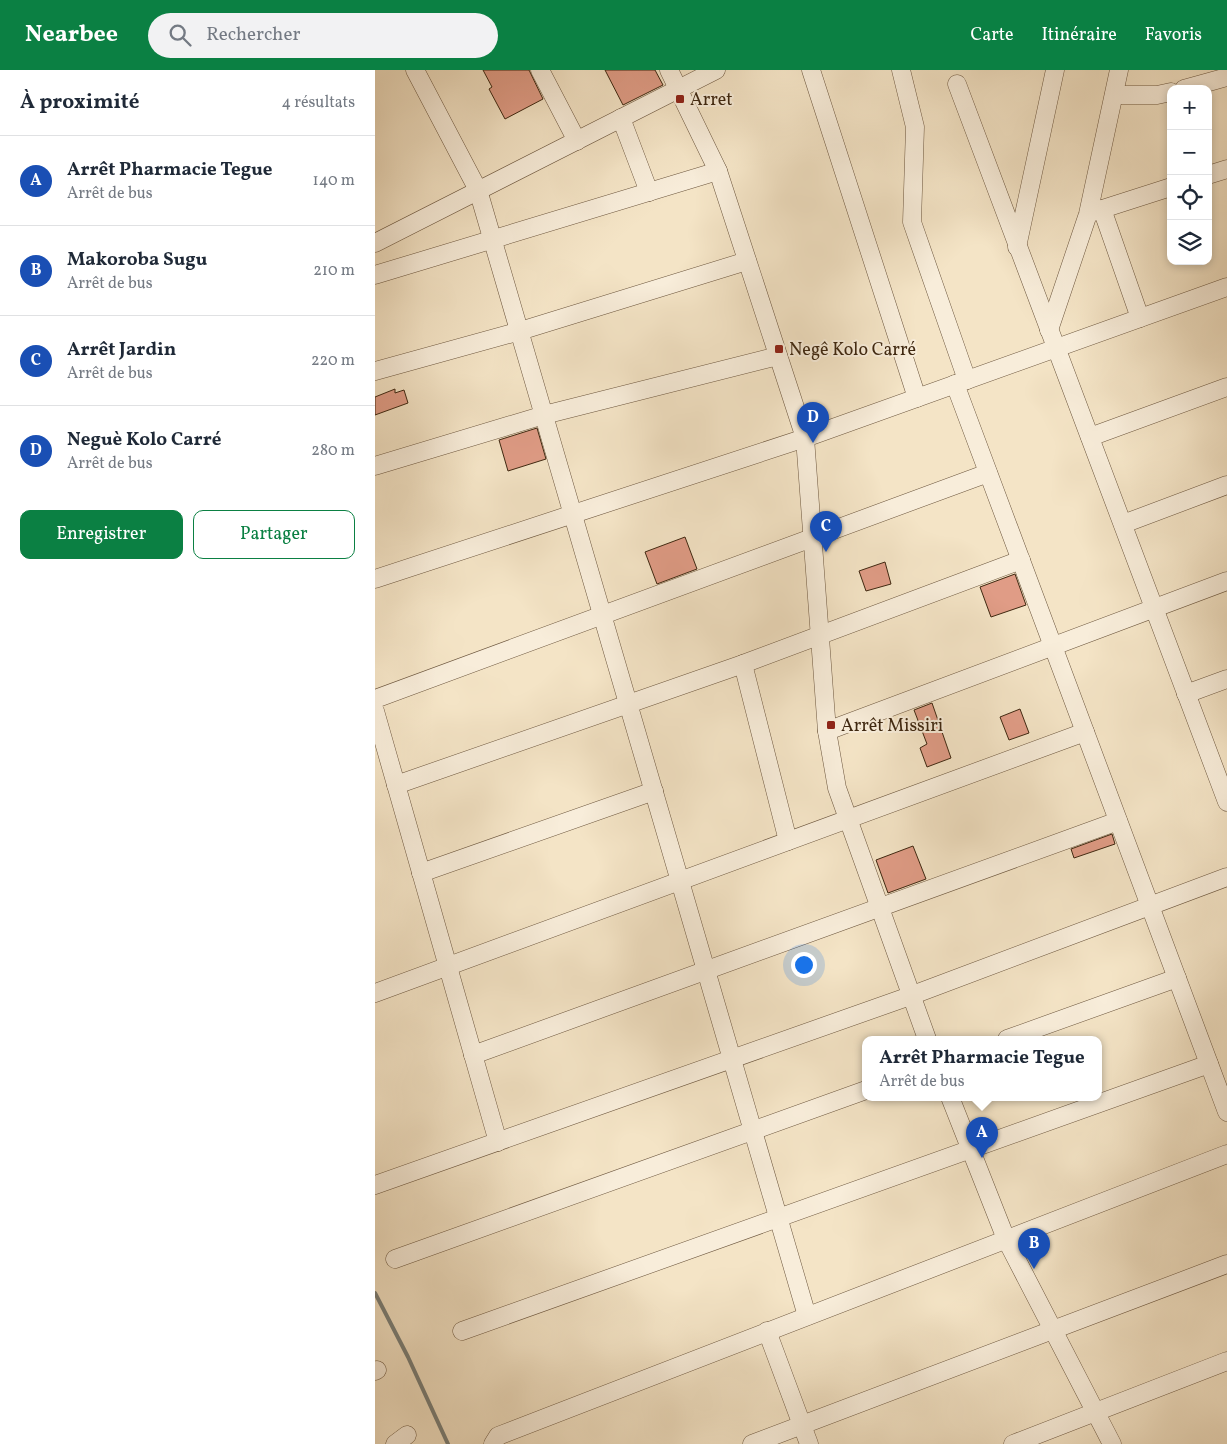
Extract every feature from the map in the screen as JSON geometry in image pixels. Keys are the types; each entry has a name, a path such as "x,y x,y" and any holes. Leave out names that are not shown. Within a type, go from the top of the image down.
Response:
{"street":[{"path":"415,70 479,190 807,1316"},
{"path":"540,70 577,140"},
{"path":"669,70 718,171 805,438 827,731 837,788 926,1036"},
{"path":"376,239 479,190 716,70"},
{"path":"811,70 917,398"},
{"path":"901,70 915,127 911,222 988,473 1227,1112"},
{"path":"1017,247 1055,70"},
{"path":"1049,330 1095,212 1119,70"},
{"path":"1198,85 1227,77"},
{"path":"957,84 1186,694 1223,781 1227,802"},
{"path":"1114,95 1157,95 1167,93"},
{"path":"621,118 649,192"},
{"path":"1212,174 1227,169"},
{"path":"375,275 718,171"},
{"path":"1095,212 1167,188"},
{"path":"1095,212 1140,318"},
{"path":"375,371 520,331 747,261"},
{"path":"375,579 805,438 1227,287"},
{"path":"375,466 544,414 778,356"},
{"path":"1090,436 1227,387"},
{"path":"375,699 988,473"},
{"path":"1123,524 1227,485"},
{"path":"396,784 743,664 1021,560"},
{"path":"827,731 1227,581"},
{"path":"743,664 788,841"},
{"path":"1186,694 1227,679"},
{"path":"375,711 498,1142"},
{"path":"375,993 1085,732"},
{"path":"421,873 654,791"},
{"path":"473,1055 1118,821"},
{"path":"375,1185 910,996 1227,876"},
{"path":"1015,1036 1177,978"},
{"path":"461,1331 1209,1064"},
{"path":"395,1259 862,1091"},
{"path":"952,1101 1006,1239 1112,1444"},
{"path":"493,1444 497,1436 1227,1154"},
{"path":"752,1444 1227,1264"},
{"path":"767,1331 809,1444"},
{"path":"1013,1444 1227,1361"}],"building":[{"path":"483,70 529,70 543,99 505,119 489,89 492,87"},
{"path":"605,70 655,70 663,85 623,105"},
{"path":"395,389 395,393 404,390 408,403 375,415 375,397"},
{"path":"537,428 546,459 508,471 499,440"},
{"path":"685,537 697,569 657,584 645,552"},
{"path":"885,562 891,584 866,591 859,571"},
{"path":"1015,574 1026,605 991,617 980,587"},
{"path":"932,703 951,758 927,767 920,748 927,744 914,710"},
{"path":"1020,709 1029,733 1009,740 1000,717"},
{"path":"1112,834 1115,844 1074,858 1071,849"},
{"path":"913,846 926,879 888,893 876,860"}],"waterway":[{"path":"375,1293 408,1357 448,1444"}],"place":[{"name":"Arret","path":"680,99"},
{"name":"Negê Kolo Carré","path":"779,349"},
{"name":"Neguè Kolo Carré","path":"813,443"},
{"name":"Arrêt Jardin","path":"826,552"},
{"name":"Arrêt Missiri","path":"831,725"},
{"name":"Arrêt Pharmacie Tegue","path":"982,1158"},
{"name":"Makoroba Sugu","path":"1034,1269"}]}
